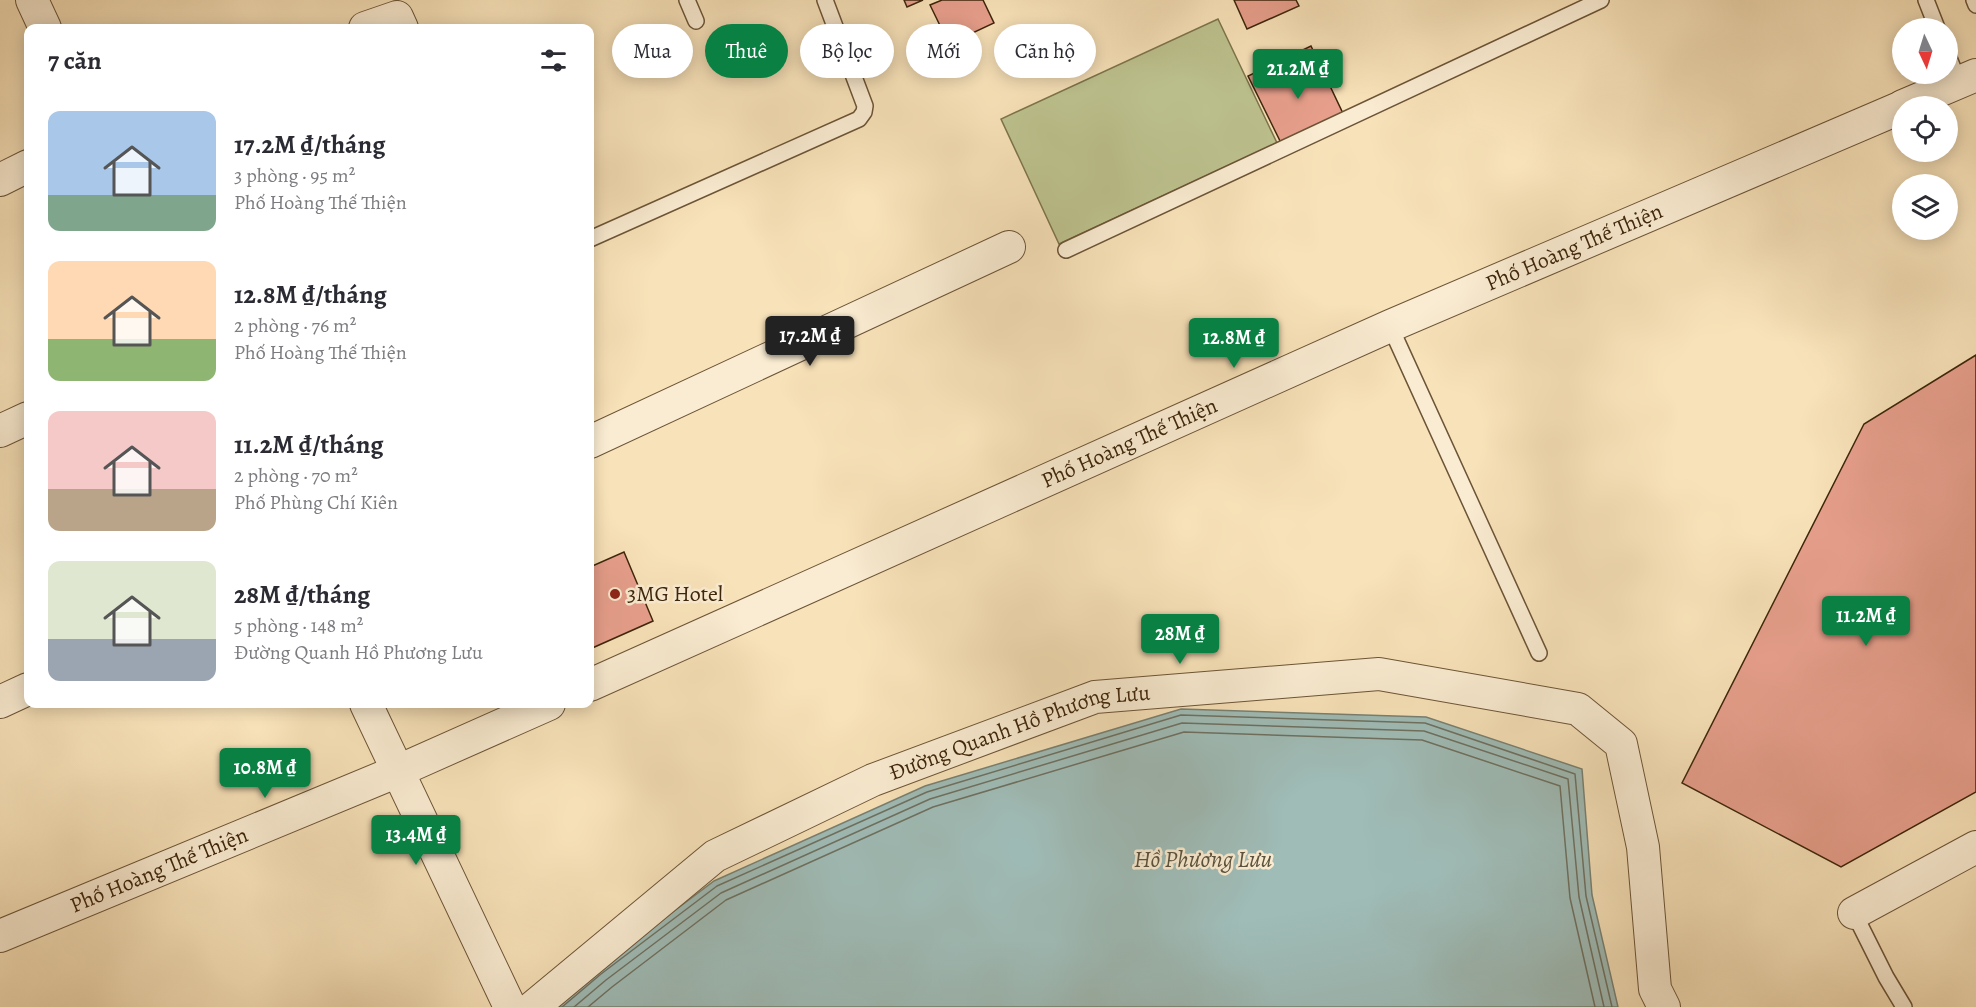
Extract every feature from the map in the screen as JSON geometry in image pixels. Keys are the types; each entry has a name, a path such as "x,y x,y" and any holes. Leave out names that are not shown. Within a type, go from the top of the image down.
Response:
{"street":[{"path":"32,0 43,24"},
{"path":"376,24 396,17"},
{"name":"Phố Hoàng Thế Thiện","path":"1928,96 1967,79"},
{"name":"Phố Hoàng Thế Thiện","path":"594,683 1390,326 1892,112"},
{"path":"0,180 24,168"},
{"path":"594,439 1009,247"},
{"path":"0,431 24,420"},
{"name":"Đường Quanh Hồ Phương Lưu","path":"533,1007 715,856 873,780 1095,697 1379,674 1578,709 1621,744 1643,847 1654,989 1664,1007"},
{"path":"0,702 24,691"},
{"path":"368,708 510,1007"},
{"name":"Phố Hoàng Thế Thiện","path":"0,936 398,771 540,708"},
{"path":"1854,913 1976,847"}],"lane":[{"path":"687,0 696,21"},
{"path":"594,237 859,118 865,106 825,0"},
{"path":"1066,250 1601,0"},
{"path":"1926,0 1933,18"},
{"path":"1974,0 1976,5"},
{"path":"1390,326 1539,652"},
{"path":"1854,913 1886,977 1904,1007"}],"green space":[{"path":"1218,19 1277,143 1059,244 1001,119 1090,78 1096,78 1096,75"}],"water":[{"name":"Hồ Phương Lưu","path":"1181,709 1426,717 1582,769 1592,895 1618,1007 553,1007 597,969 714,881 925,786"}],"building":[{"path":"904,0 923,0 907,7"},
{"path":"942,0 983,0 994,23 982,29 982,24 939,24 930,5"},
{"path":"1234,0 1296,0 1299,6 1247,29"},
{"path":"1311,46 1348,124 1286,153 1248,76"},
{"path":"1976,355 1976,792 1841,867 1682,783 1864,424"},
{"name":"3MG Hotel","path":"624,552 653,621 594,647 594,565"}],"place":[{"name":"3MG Hotel","path":"615,594"}]}
